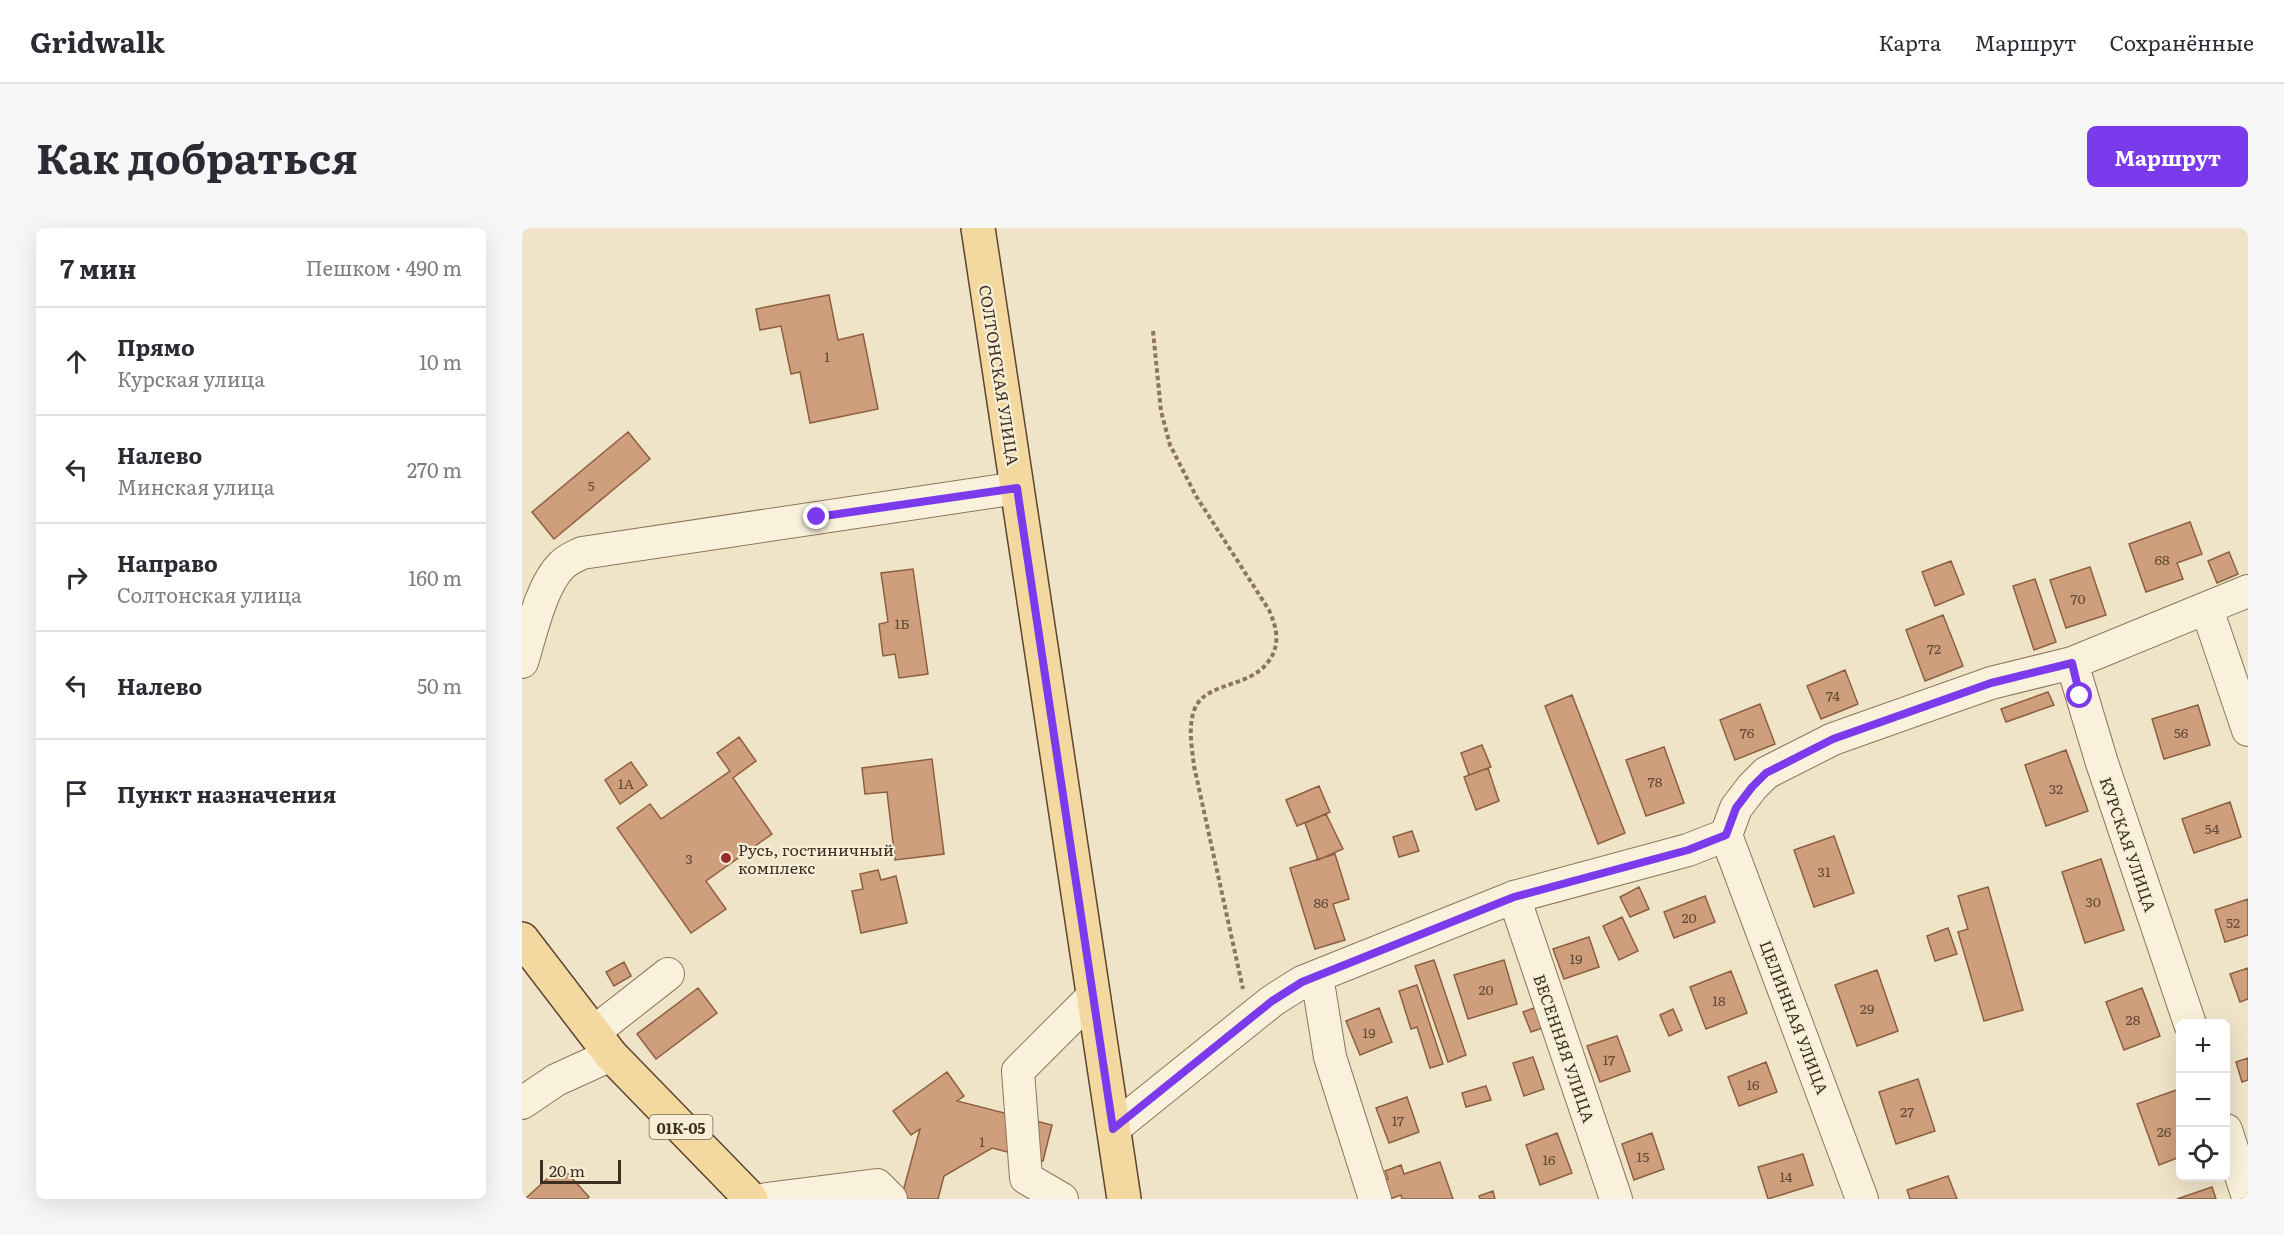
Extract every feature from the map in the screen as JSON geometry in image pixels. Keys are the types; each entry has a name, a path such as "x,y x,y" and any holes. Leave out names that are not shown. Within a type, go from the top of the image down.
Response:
{"main road":[{"name":"СОЛТОНСКАЯ УЛИЦА","path":"978,228 1124,1199"},
{"name":"01К-05","path":"522,939 602,1044 751,1199"}],"street":[{"path":"522,662 546,590 559,567 582,553 1017,488"},
{"path":"1113,1129 1288,990 1317,976 1514,897 1688,850 1726,835 1736,808 1766,773 1822,744 1991,683 2072,663 2248,591"},
{"path":"2206,609 2248,730"},
{"name":"КУРСКАЯ УЛИЦА","path":"2072,663 2102,763 2189,1019"},
{"name":"ЦЕЛИННАЯ УЛИЦА","path":"1726,835 1862,1199"},
{"name":"ВЕСЕННЯЯ УЛИЦА","path":"1514,897 1616,1199"},
{"path":"522,1103 602,1044 668,974"},
{"path":"1317,976 1330,1057 1375,1199"},
{"path":"1062,1199 1026,1178 1018,1071 1093,996"},
{"path":"2230,1142 2248,1197"},
{"path":"766,1199 877,1185 891,1199"}],"path":[{"path":"1153,331 1161,411 1170,445 1196,496 1269,610 1276,626 1277,645 1273,656 1263,669 1252,677 1204,695 1195,708 1190,733 1194,766 1250,1019"}],"building":[{"path":"829,295 838,340 863,334 878,409 810,423 800,372 791,374 781,326 760,330 756,309"},
{"path":"628,432 650,459 554,539 532,512"},
{"path":"2190,522 2202,554 2177,563 2183,579 2146,592 2129,544"},
{"path":"2229,552 2238,574 2217,583 2208,561"},
{"path":"1951,561 1964,594 1935,606 1922,572"},
{"path":"2090,567 2106,615 2066,628 2050,580"},
{"path":"913,569 928,674 899,678 895,654 883,656 879,624 888,622 881,573"},
{"path":"2035,579 2056,642 2034,650 2013,586"},
{"path":"1943,615 1963,666 1925,681 1906,630"},
{"path":"1845,670 1858,704 1821,719 1807,686"},
{"path":"2048,692 2054,705 2006,722 2001,709"},
{"path":"1572,695 1625,833 1598,844 1545,706"},
{"path":"1760,704 1775,744 1735,760 1720,720"},
{"path":"2198,705 2210,745 2164,759 2152,719"},
{"path":"739,737 756,761 733,778 772,834 706,881 726,909 691,933 617,828 650,804 661,819 730,771 717,753"},
{"path":"1482,745 1491,767 1469,775 1461,753"},
{"path":"1664,747 1684,803 1646,816 1626,760"},
{"path":"2066,750 2088,811 2046,826 2025,765"},
{"path":"932,759 944,854 895,860 887,792 865,794 862,768"},
{"path":"631,762 647,785 620,804 605,780"},
{"path":"1488,768 1499,801 1476,810 1464,777"},
{"path":"1319,786 1330,812 1297,826 1286,800"},
{"path":"2230,802 2241,837 2194,853 2182,819"},
{"path":"1326,814 1343,849 1318,860 1305,823"},
{"path":"1412,831 1419,851 1399,857 1393,837"},
{"path":"1834,836 1854,893 1814,907 1794,850"},
{"path":"1335,854 1349,899 1333,904 1345,940 1315,949 1290,868"},
{"path":"2101,859 2124,930 2085,943 2062,872"},
{"path":"878,870 881,880 896,876 907,923 861,933 852,891 863,889 860,874"},
{"path":"1639,887 1649,909 1630,917 1620,897"},
{"path":"1988,887 2023,1010 1984,1021 1958,932 1968,929 1958,896"},
{"path":"1705,896 1715,922 1674,938 1664,912"},
{"path":"2248,899 2248,935 2225,942 2215,910"},
{"path":"1622,917 1638,951 1619,960 1603,926"},
{"path":"1948,928 1957,954 1935,961 1927,936"},
{"path":"1589,937 1599,967 1564,979 1553,949"},
{"path":"1434,960 1466,1055 1448,1062 1415,966"},
{"path":"1504,960 1517,1004 1468,1019 1454,975"},
{"path":"624,962 631,976 614,986 606,972"},
{"path":"2248,968 2248,999 2240,1002 2230,974"},
{"path":"1877,970 1898,1031 1857,1046 1835,985"},
{"path":"1731,971 1747,1013 1706,1029 1690,987"},
{"path":"1417,985 1443,1064 1430,1068 1417,1027 1411,1029 1399,991"},
{"path":"698,988 717,1013 656,1059 637,1034"},
{"path":"2142,988 2160,1036 2124,1050 2106,1002"},
{"path":"1537,1007 1545,1027 1531,1032 1523,1012"},
{"path":"1379,1008 1392,1042 1360,1055 1346,1021"},
{"path":"1673,1009 1682,1030 1669,1036 1660,1015"},
{"path":"1617,1036 1630,1071 1600,1082 1587,1046"},
{"path":"1533,1057 1544,1089 1524,1096 1513,1063"},
{"path":"2248,1058 2248,1080 2242,1082 2236,1062"},
{"path":"1766,1062 1777,1092 1739,1106 1728,1077"},
{"path":"947,1072 964,1096 957,1101 1052,1125 1043,1161 992,1148 944,1176 938,1199 901,1199 920,1129 911,1135 893,1111"},
{"path":"1918,1079 1935,1131 1896,1144 1879,1092"},
{"path":"1486,1086 1491,1100 1466,1107 1462,1093"},
{"path":"2176,1090 2176,1159 2159,1165 2137,1104"},
{"path":"1407,1097 1419,1132 1389,1143 1376,1108"},
{"path":"1557,1133 1572,1173 1540,1185 1526,1145"},
{"path":"1652,1133 1664,1169 1634,1180 1622,1144"},
{"path":"1803,1154 1813,1185 1768,1199 1758,1167"},
{"path":"1440,1162 1453,1199 1402,1199 1401,1195 1390,1199 1383,1181 1388,1179 1385,1171 1401,1165 1404,1174"},
{"path":"561,1166 589,1197 587,1199 525,1199"},
{"path":"1948,1176 1957,1199 1910,1199 1907,1190"},
{"path":"2212,1187 2216,1199 2177,1199"},
{"path":"1493,1191 1495,1199 1480,1199 1479,1196"}],"place":[{"name":"Русь, гостиничный комплекс","path":"726,858"}],"route":[{"path":"817,517 1017,488 1113,1129 1272,1001 1302,982 1514,897 1688,850 1726,835 1736,808 1766,773 1833,739 1991,683 2072,663 2080,696"}]}
